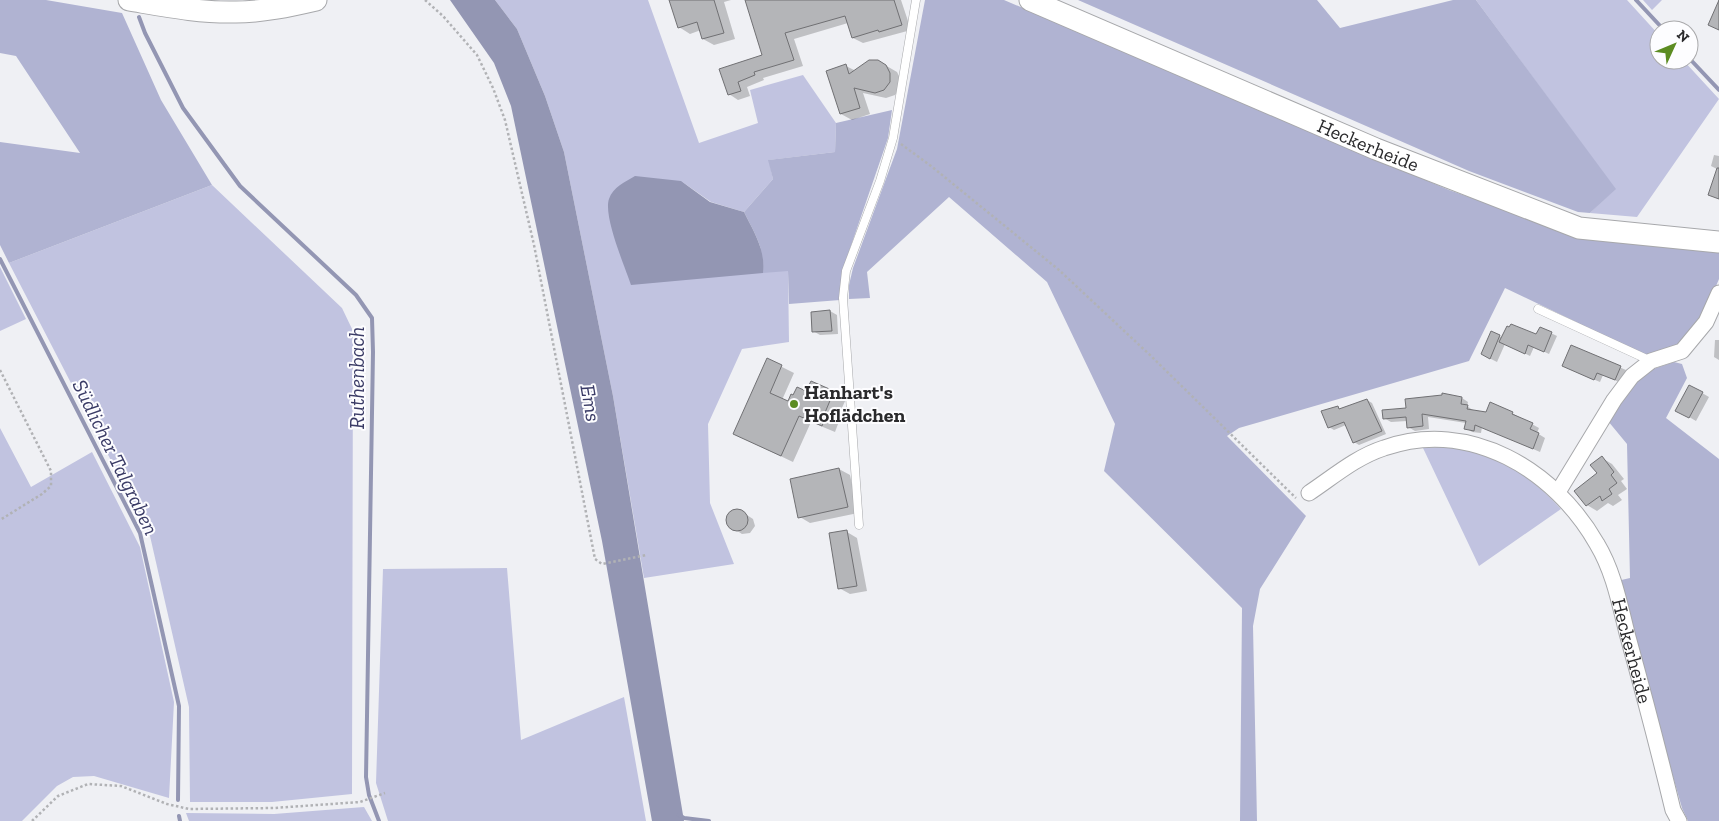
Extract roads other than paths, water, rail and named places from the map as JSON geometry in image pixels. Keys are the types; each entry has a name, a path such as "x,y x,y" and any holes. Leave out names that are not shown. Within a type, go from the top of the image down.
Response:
{"main road":[{"path":"129,0 205,12 238,12 281,8 316,0"},
{"name":"Heckerheide","path":"1030,0 1376,149 1578,228 1719,242"}],"street":[{"path":"1558,492 1614,400 1632,376 1651,361 1682,351 1706,322 1719,293"},
{"name":"Heckerheide","path":"1310,493 1356,462 1383,448 1397,444 1434,440 1466,442 1486,447 1522,465 1558,492 1598,544 1613,582 1673,810 1679,821"}],"lane":[{"path":"859,525 843,298 846,271 880,181 893,138 916,0"},
{"path":"1538,309 1651,361"}],"water":[{"name":"Ems","path":"450,0 495,0 517,29 545,96 564,152 613,396 684,821 652,821 602,541 511,106 494,63"},
{"path":"635,176 681,181 710,202 744,212 761,249 763,273 631,285 612,229 608,207 613,191"}],"waterway":[{"path":"1636,0 1655,20"},
{"name":"Ruthenbach","path":"139,17 145,33 183,108 240,186 356,295 372,318 366,777 369,795 379,821"},
{"path":"1699,69 1719,90"},
{"name":"Südlicher Talgraben","path":"0,259 140,533 179,706 178,800"},
{"path":"679,815 684,818 709,821"},
{"name":"Südlicher Talgraben","path":"179,816 180,821"}],"place":[{"name":"Hanhart's Hoflädchen","path":"794,404"}]}
